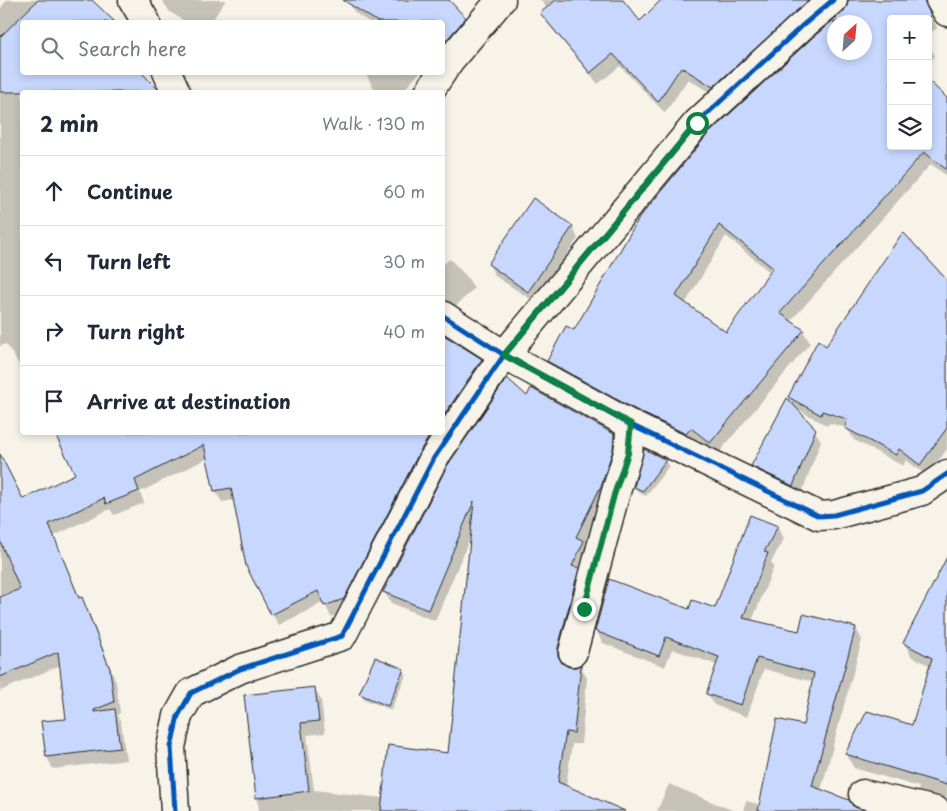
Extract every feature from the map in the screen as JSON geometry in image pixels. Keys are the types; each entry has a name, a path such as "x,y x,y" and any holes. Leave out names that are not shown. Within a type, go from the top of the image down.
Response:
{"street":[{"path":"133,0 145,20"},
{"path":"445,68 501,0"},
{"path":"175,811 171,748 178,716 191,693 240,669 342,636 434,458 504,355 697,123 802,26 833,0"},
{"path":"940,0 947,12"},
{"path":"168,75 175,90"},
{"path":"430,90 440,75"},
{"path":"445,317 504,355 631,424 819,516 834,515 922,491 947,474"},
{"path":"573,652 614,495 628,453 631,424"},
{"path":"863,794 936,811"}],"building":[{"path":"38,0 92,0 113,20 20,20 20,75 144,75 158,90 20,90 20,92 0,92 0,37"},
{"path":"343,0 449,0 466,18 445,42 445,20 375,20"},
{"path":"556,0 623,0 640,21 661,0 809,0 713,87 681,67 658,102 613,54 590,73 540,13"},
{"path":"848,0 924,0 931,15 887,15 887,150 932,150 932,84 947,98 947,170 924,152 780,313 804,330 710,443 691,428 686,434 638,411 547,361 566,326 574,330 639,218 708,134 827,25 827,60 872,60 872,15 839,15 843,12","holes":["719,225 773,268 726,332 676,296"]},
{"path":"533,198 573,226 528,292 488,264"},
{"path":"903,232 947,280 947,428 920,465 899,449 896,455 845,428 847,419 822,411 821,415 788,397 818,340 826,346"},
{"path":"445,336 482,359 445,414"},
{"path":"507,378 527,396 531,388 614,434 613,450 601,486 576,537 584,541 572,566 579,568 558,648 558,656 562,663 569,667 581,665 574,733 566,732 558,782 625,811 381,811 388,745 448,753 474,501 428,610 383,592 447,466"},
{"path":"787,398 816,429 793,486 751,466"},
{"path":"56,435 430,435 420,451 344,599 324,606 318,591 271,615 246,566 231,488 214,491 204,445 135,480 139,491 106,504 104,498 49,524 79,598 82,597 110,669 114,702 94,710 94,712 115,709 120,748 46,757 41,721 66,719 58,652 0,677 0,597 20,589 0,541 0,454 23,499 75,474"},
{"path":"644,449 666,460 643,491 634,487"},
{"path":"750,515 778,526 764,552 768,553 743,618 799,631 803,614 856,627 812,786 849,800 853,806 867,811 758,811 777,719 803,725 814,673 757,658 741,705 706,694 719,657 666,637 659,656 595,631 609,579 689,609 692,600 715,608"},
{"path":"947,557 947,785 845,754 867,711 912,725 932,658 903,643"},
{"path":"375,657 404,669 388,706 359,694"},
{"path":"315,687 319,721 301,723 309,791 256,798 244,695"}],"cycle path":[{"path":"175,811 171,747 178,716 191,693 240,669 342,636 434,458 504,355 697,123 802,26 833,0"},
{"path":"445,317 504,355 631,425 819,516 834,515 922,491 947,474"}],"route":[{"path":"584,609 614,495 628,453 631,424 504,355 697,123"}]}
